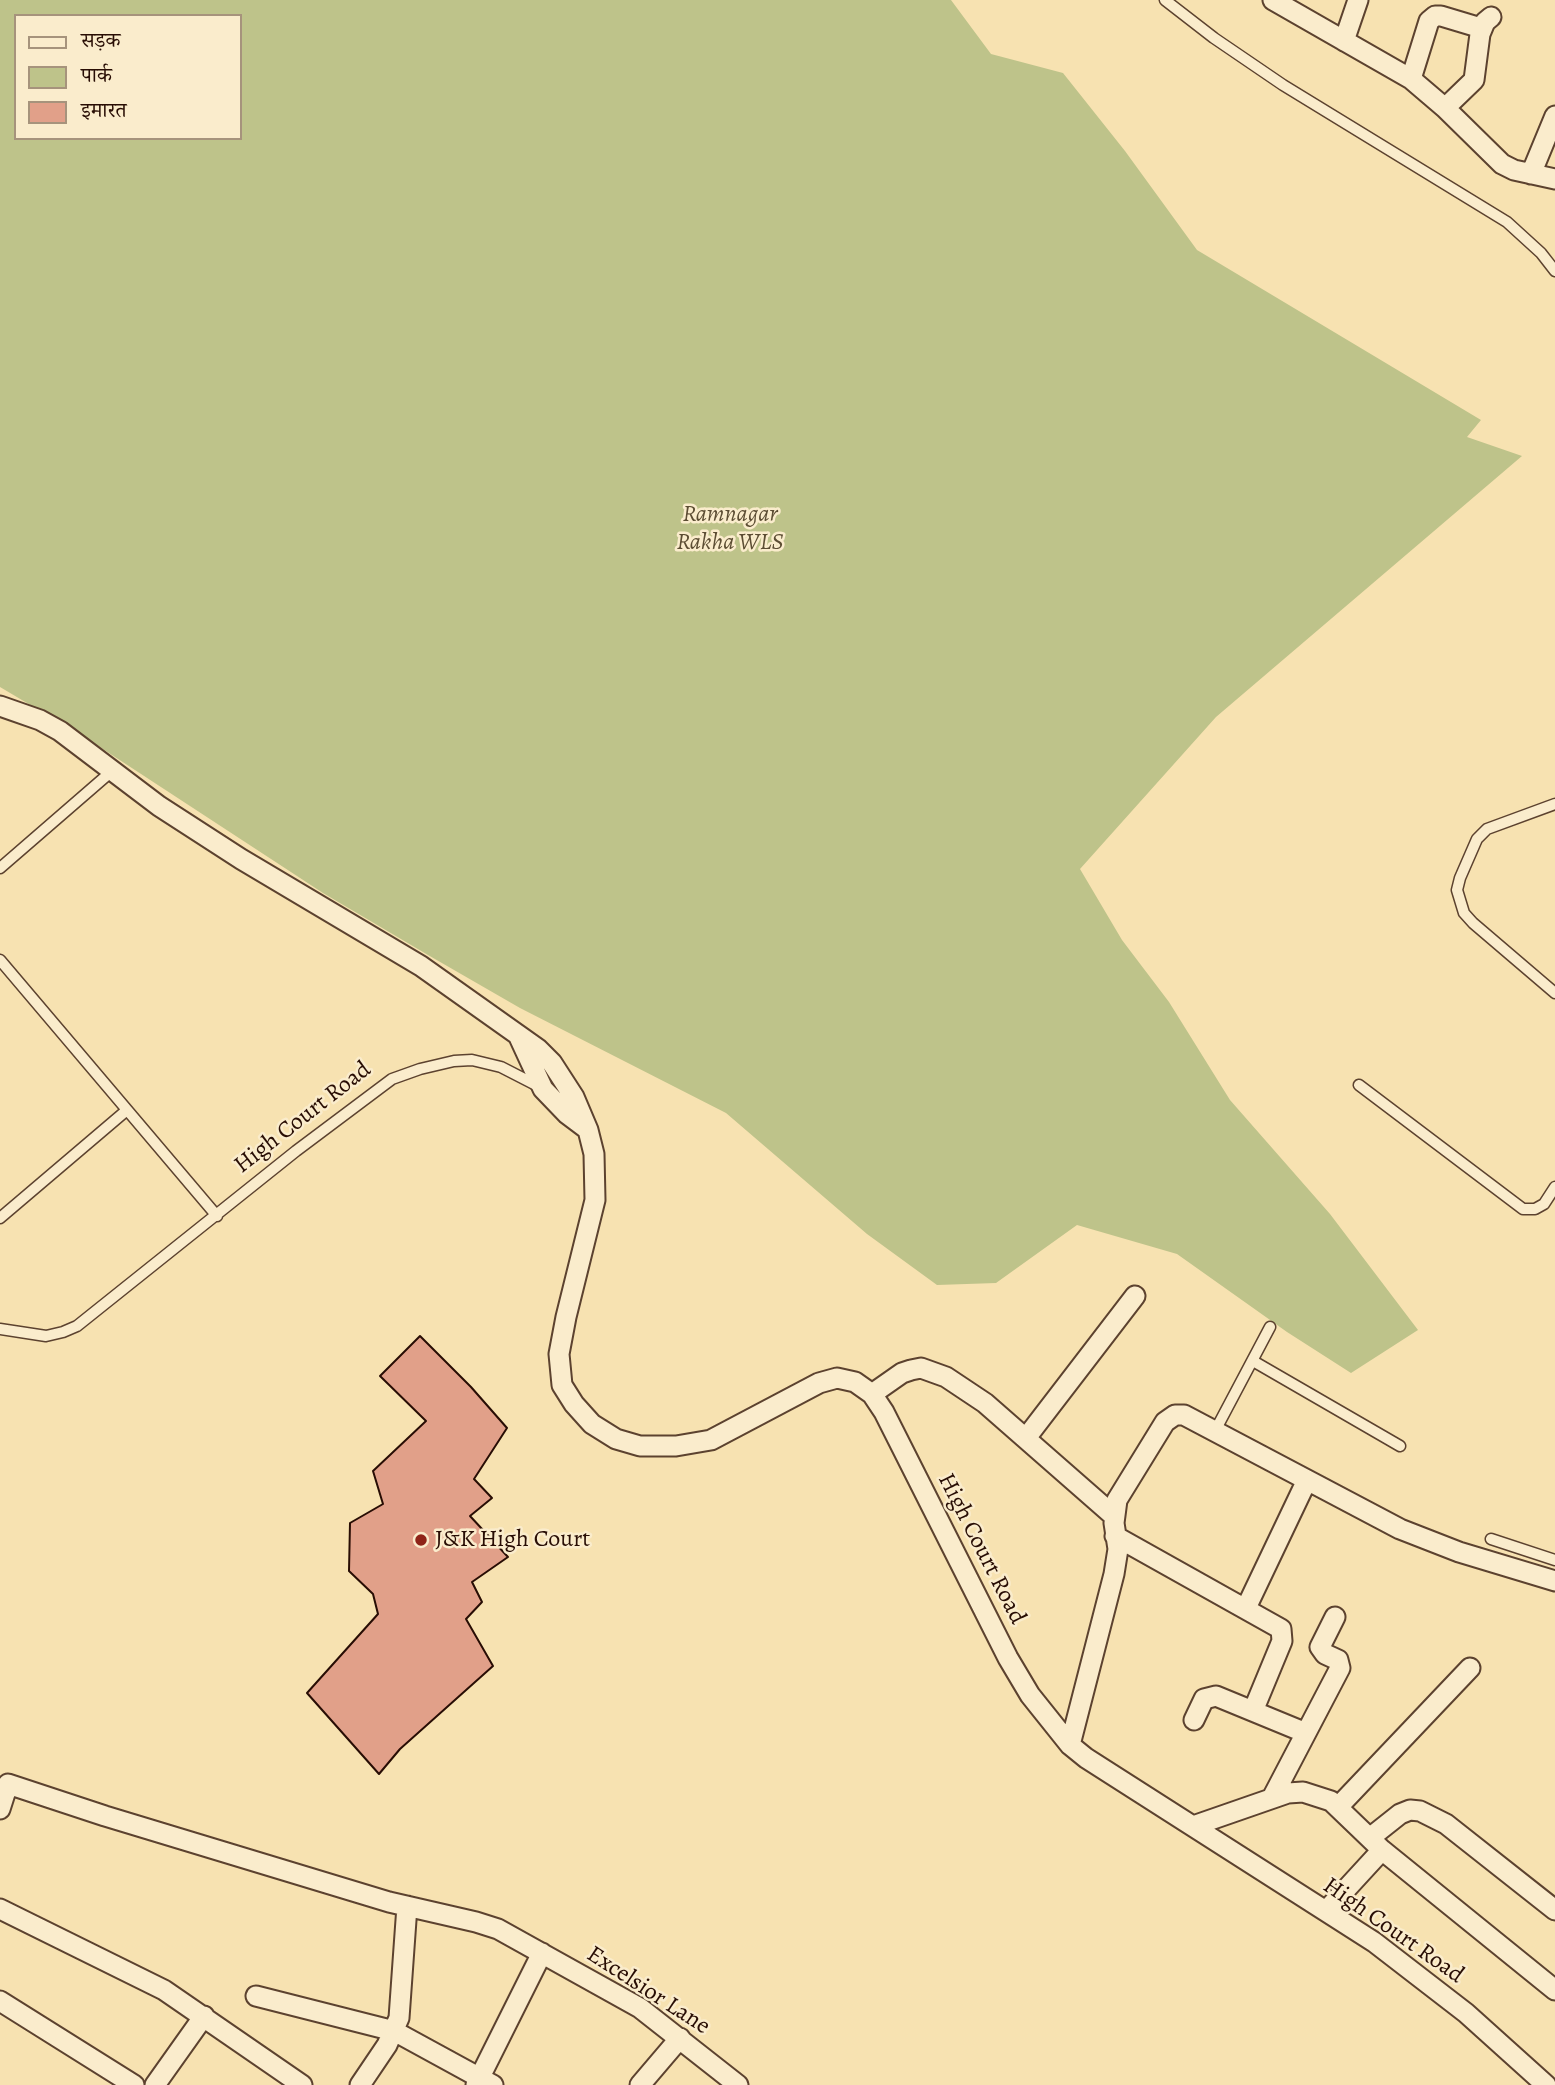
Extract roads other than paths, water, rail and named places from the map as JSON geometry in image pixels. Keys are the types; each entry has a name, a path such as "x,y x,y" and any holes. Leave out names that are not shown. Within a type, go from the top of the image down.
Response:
{"street":[{"path":"1273,0 1411,79 1445,108 1493,157 1514,170 1555,179"},
{"path":"1344,41 1358,0"},
{"path":"1411,79 1426,26 1435,16 1486,22 1474,80 1445,108"},
{"path":"1531,174 1554,119"},
{"path":"0,706 40,720 60,731 159,806 241,859 421,966 538,1049 552,1063 574,1097 588,1130 594,1154 595,1200 559,1354 562,1385 592,1424 616,1439 640,1446 676,1446 710,1440 819,1383 837,1378 855,1382 872,1394 902,1373 921,1368 931,1370 967,1390 1114,1516"},
{"path":"518,1035 543,1089 567,1114 588,1130"},
{"path":"1026,1438 1135,1296"},
{"name":"High Court Road","path":"872,1394 884,1412 1008,1658 1030,1695 1070,1745 1086,1758 1374,1942 1466,2013 1546,2085"},
{"path":"1070,1745 1114,1574 1118,1549 1114,1516 1117,1500 1170,1418 1175,1415 1184,1415 1400,1529 1431,1542 1555,1581"},
{"path":"1246,1608 1307,1480"},
{"path":"1115,1536 1276,1624 1282,1634 1253,1711"},
{"path":"1272,1798 1340,1668 1338,1660 1325,1654 1320,1647 1335,1617"},
{"path":"1338,1807 1470,1668"},
{"path":"1194,1720 1204,1699 1210,1696 1222,1698 1306,1733"},
{"path":"0,1809 4,1781"},
{"name":"Excelsior Lane","path":"4,1781 118,1820 407,1906 498,1929 639,2008 738,2085"},
{"path":"1193,1826 1272,1798 1303,1792 1331,1801 1376,1843 1551,1979"},
{"path":"1326,1911 1400,1814 1410,1810 1420,1811 1454,1830 1555,1910"},
{"path":"360,2085 394,2031 402,1999 407,1906"},
{"path":"0,1909 164,1990 302,2085"},
{"path":"256,1996 394,2031 483,2083 534,1948"},
{"path":"0,2001 134,2085"},
{"path":"155,2085 204,2016"},
{"path":"640,2085 680,2038"}],"lane":[{"path":"1165,0 1214,38 1283,85 1507,222 1525,237 1555,271"},
{"path":"0,868 113,771"},
{"path":"1555,804 1487,829 1477,839 1457,890 1464,913 1555,993"},
{"path":"0,960 216,1216"},
{"name":"High Court Road","path":"0,1329 46,1336 77,1326 296,1151 392,1079 420,1069 472,1060 501,1067 543,1089"},
{"path":"1359,1085 1523,1209 1535,1209 1544,1204 1555,1187"},
{"path":"0,1218 127,1110"},
{"path":"1215,1431 1270,1327"},
{"path":"1253,1361 1400,1446"},
{"path":"1491,1539 1555,1560"}],"place":[{"name":"J&K High Court","path":"421,1540"}],"park label":[{"name":"Ramnagar Rakha WLS","path":"730,529"}]}
